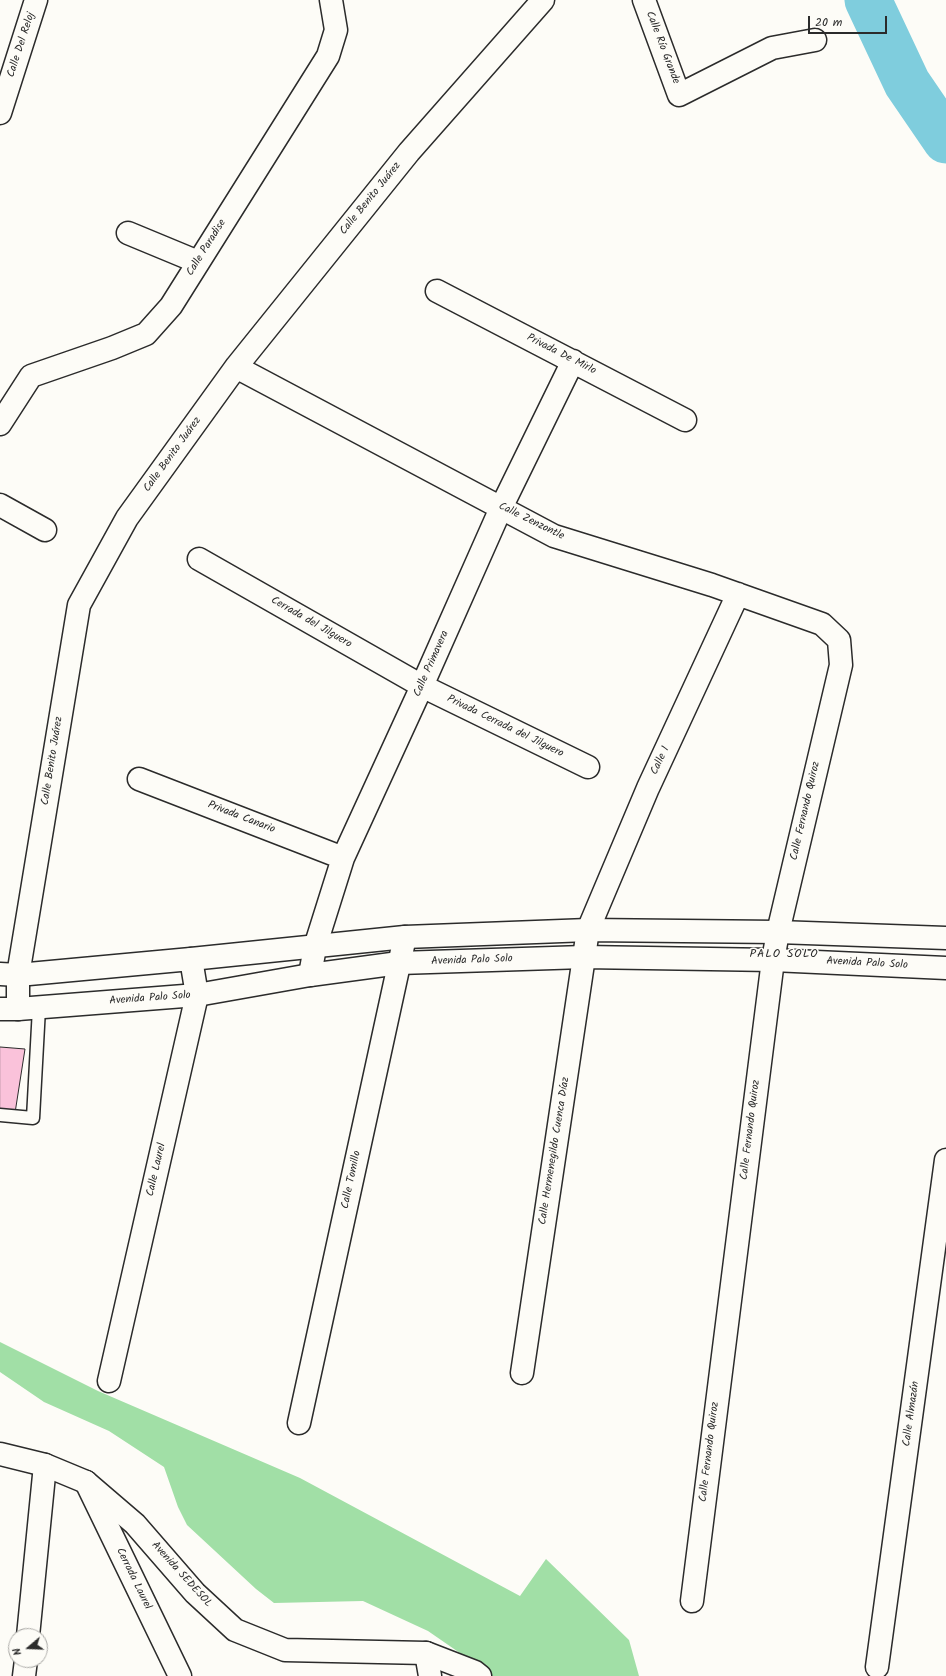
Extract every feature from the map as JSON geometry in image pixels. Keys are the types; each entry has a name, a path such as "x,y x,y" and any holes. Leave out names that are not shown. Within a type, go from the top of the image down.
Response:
{"street":[{"name":"Calle Del Reloj","path":"0,113 36,0"},
{"name":"Calle Paradise","path":"0,424 31,376 112,348 146,334 171,306 328,56 336,30 331,0"},
{"name":"Calle Benito Juárez","path":"19,1009 9,974 79,605 127,518 236,367 408,152 543,0"},
{"name":"Calle Río Grande","path":"644,0 680,95 772,48 815,40"},
{"path":"128,233 198,262"},
{"name":"Privada De Mirlo","path":"437,291 573,360 684,420"},
{"name":"Calle Primavera","path":"310,975 315,947 343,858 422,686 501,508 573,360"},
{"name":"Calle Zenzontle","path":"236,367 554,536 738,594 822,624 839,640 841,665"},
{"path":"0,505 45,530"},
{"name":"Cerrada del Jilguero","path":"199,560 422,686"},
{"name":"Calle 1","path":"588,930 648,788 738,594"},
{"name":"Calle Fernando Quiroz","path":"692,1600 772,960 841,665"},
{"name":"Privada Cerrada del Jilguero","path":"422,686 588,767"},
{"name":"Privada Canario","path":"139,779 343,858"},
{"path":"9,974 191,959 315,947 405,936 588,930 778,932 946,938"},
{"name":"Calle Hermenegildo Cuenca Díaz","path":"522,1373 588,930"},
{"name":"Calle Tomillo","path":"299,1423 405,936"},
{"name":"Avenida Palo Solo","path":"19,1009 197,995 310,975 399,964 584,957 772,960 946,968"},
{"name":"Calle Laurel","path":"109,1381 197,995 191,959"},
{"name":"Calle Almazán","path":"877,1667 946,1160"},
{"name":"Avenida SEDESOL","path":"0,1454 45,1465 86,1482 135,1524 195,1593 236,1630 285,1650 426,1653 475,1672 480,1676"},
{"path":"29,1628 45,1465"},
{"name":"Cerrada Laurel","path":"86,1482 180,1676"},
{"path":"426,1653 430,1676"}],"lane":[{"path":"0,1115 33,1118 19,1009"}],"green space":[{"path":"0,1342 98,1391 300,1478 520,1596 546,1559 629,1640 639,1676 490,1676 483,1669 428,1631 363,1601 274,1603 256,1589 187,1525 178,1507 164,1467 109,1431 44,1402 0,1372"}],"building":[{"path":"0,1047 25,1049 15,1113 0,1111"}],"waterway":[{"path":"868,0 907,83 946,140"}],"district":[{"name":"PALO SOLO","path":"784,955"}]}
